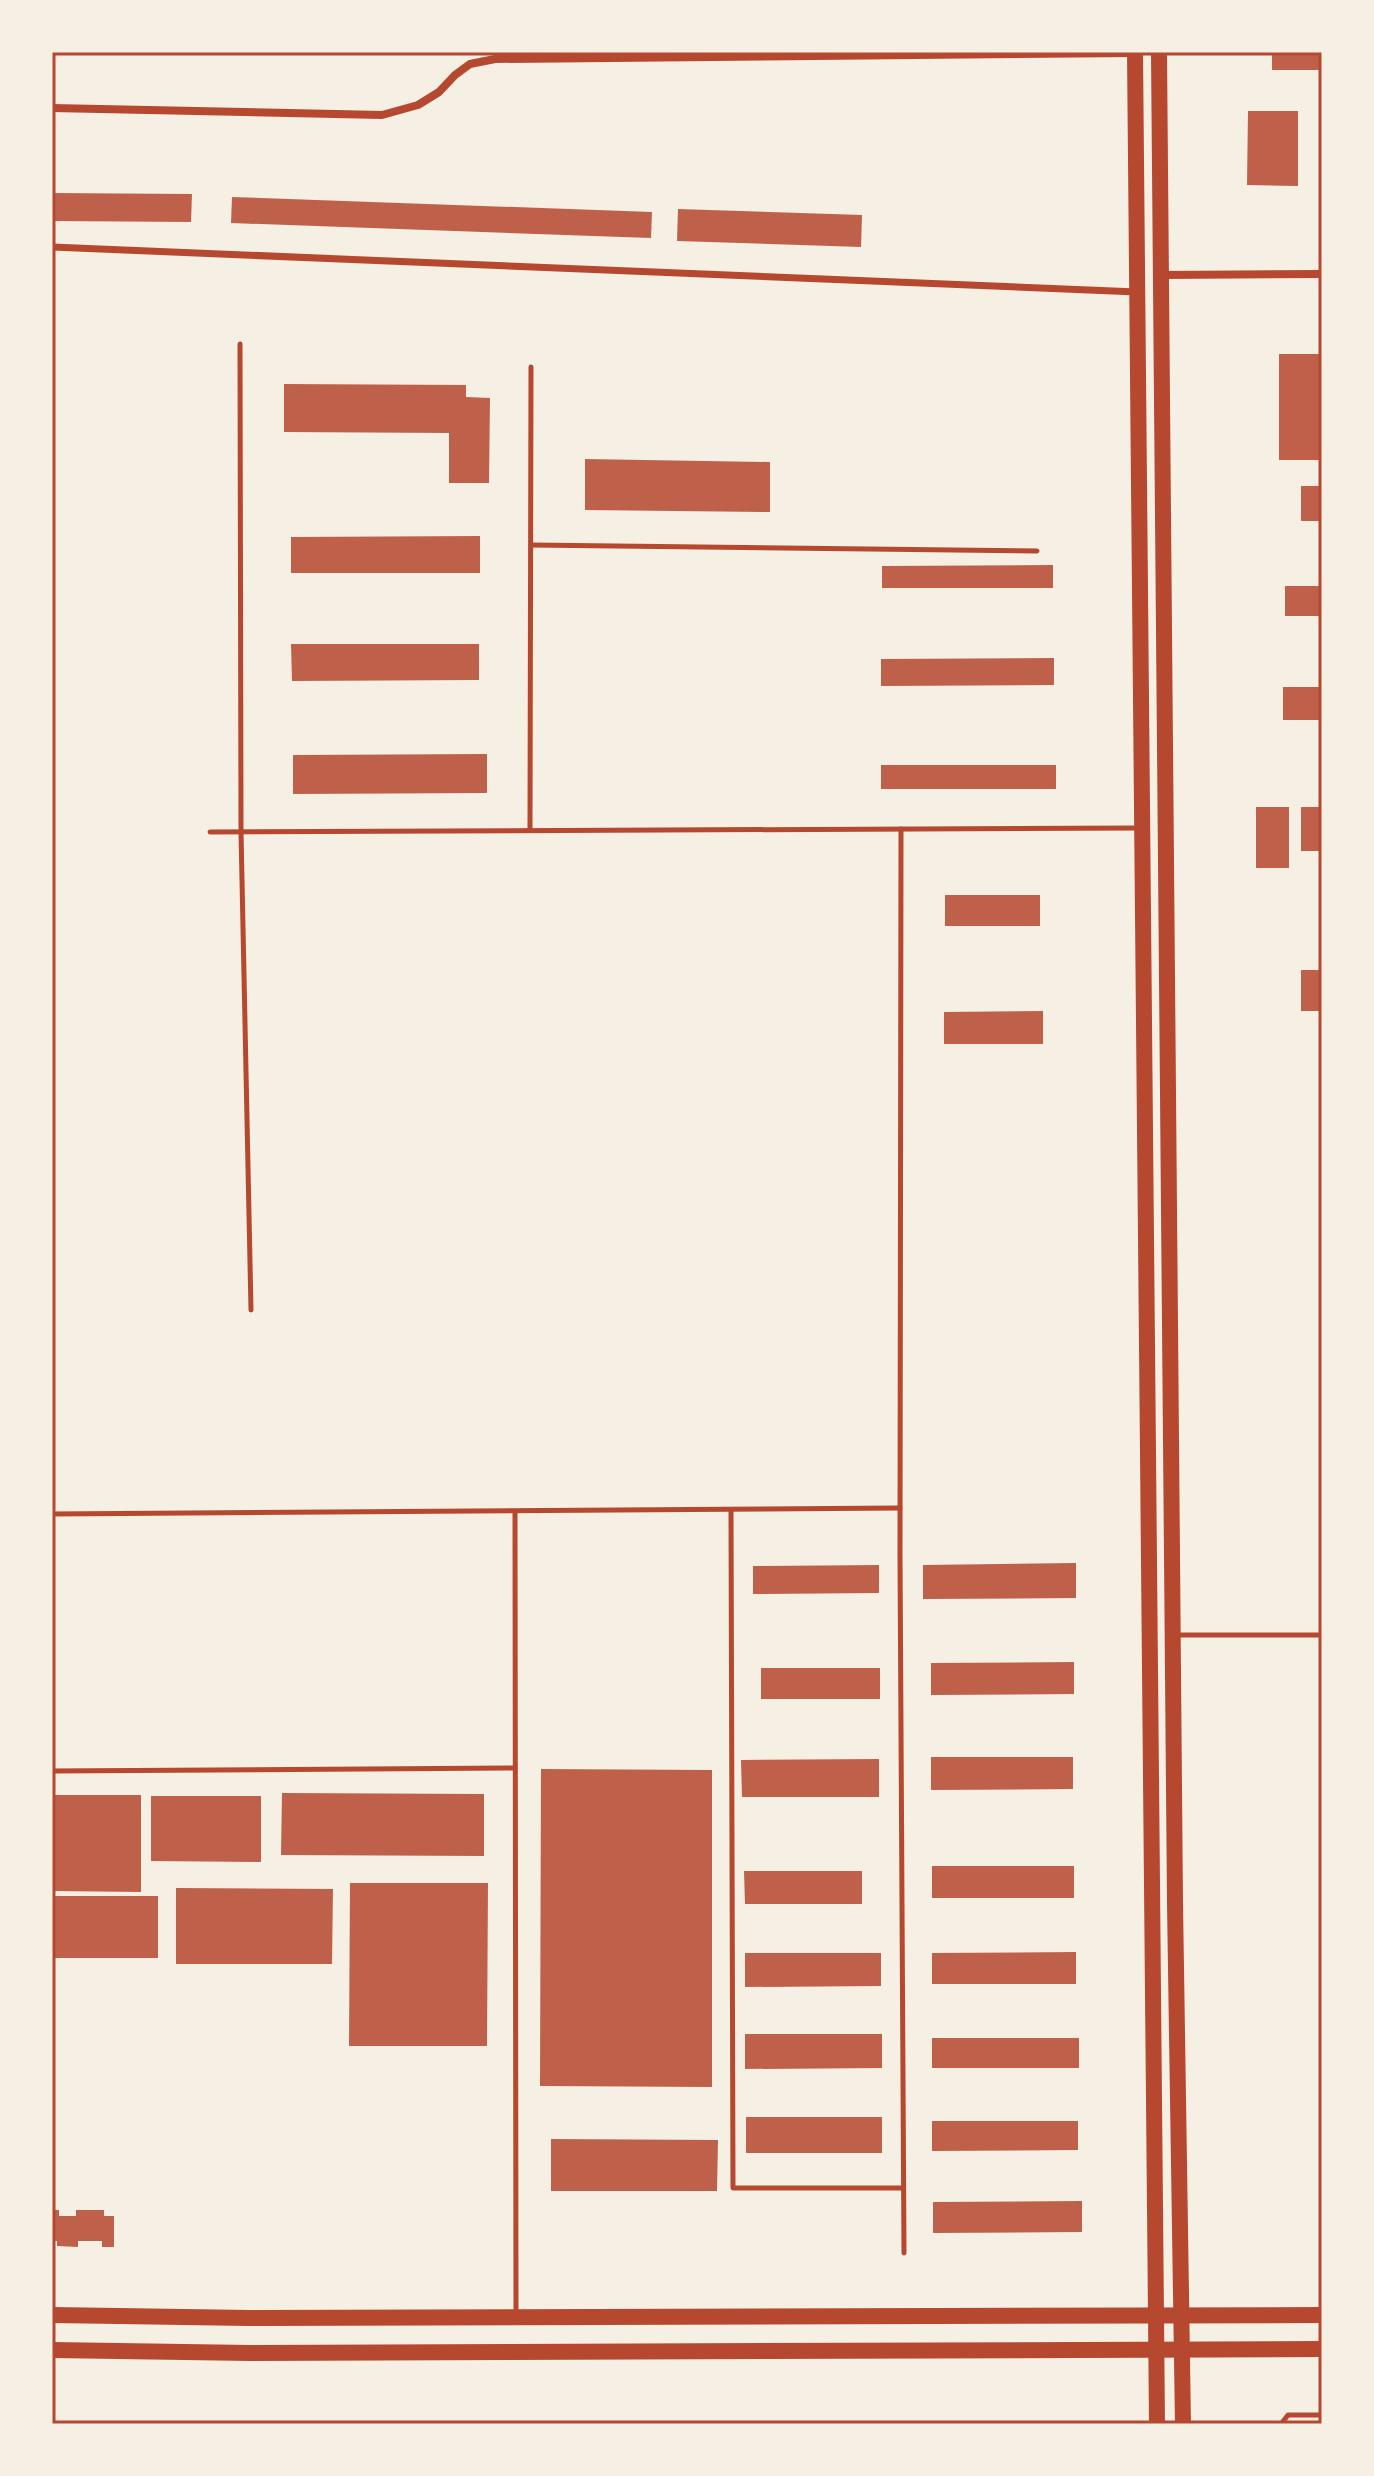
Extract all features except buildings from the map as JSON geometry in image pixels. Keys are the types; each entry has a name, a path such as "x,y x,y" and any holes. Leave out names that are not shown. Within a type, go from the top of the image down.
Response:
{"main road":[{"path":"1159,52 1183,2424"},
{"path":"1135,53 1157,2424"},
{"path":"52,2315 516,2318 1322,2315"},
{"path":"52,2350 250,2353 1322,2349"}],"street":[{"path":"52,108 382,115 418,105 439,92 470,64 495,59 1135,53"},
{"path":"52,247 1138,292"},
{"path":"1161,275 1322,274"}],"lane":[{"path":"240,344 241,832 251,1310"},
{"path":"530,830 531,367"},
{"path":"531,545 1037,551"},
{"path":"210,832 1142,828"},
{"path":"901,829 900,1508 904,2253"},
{"path":"52,1514 900,1508"},
{"path":"731,1510 733,2188 903,2188"},
{"path":"515,1512 516,2318"},
{"path":"1173,1635 1322,1635"},
{"path":"52,1771 515,1768"},
{"path":"1281,2424 1288,2415 1322,2415"}]}
